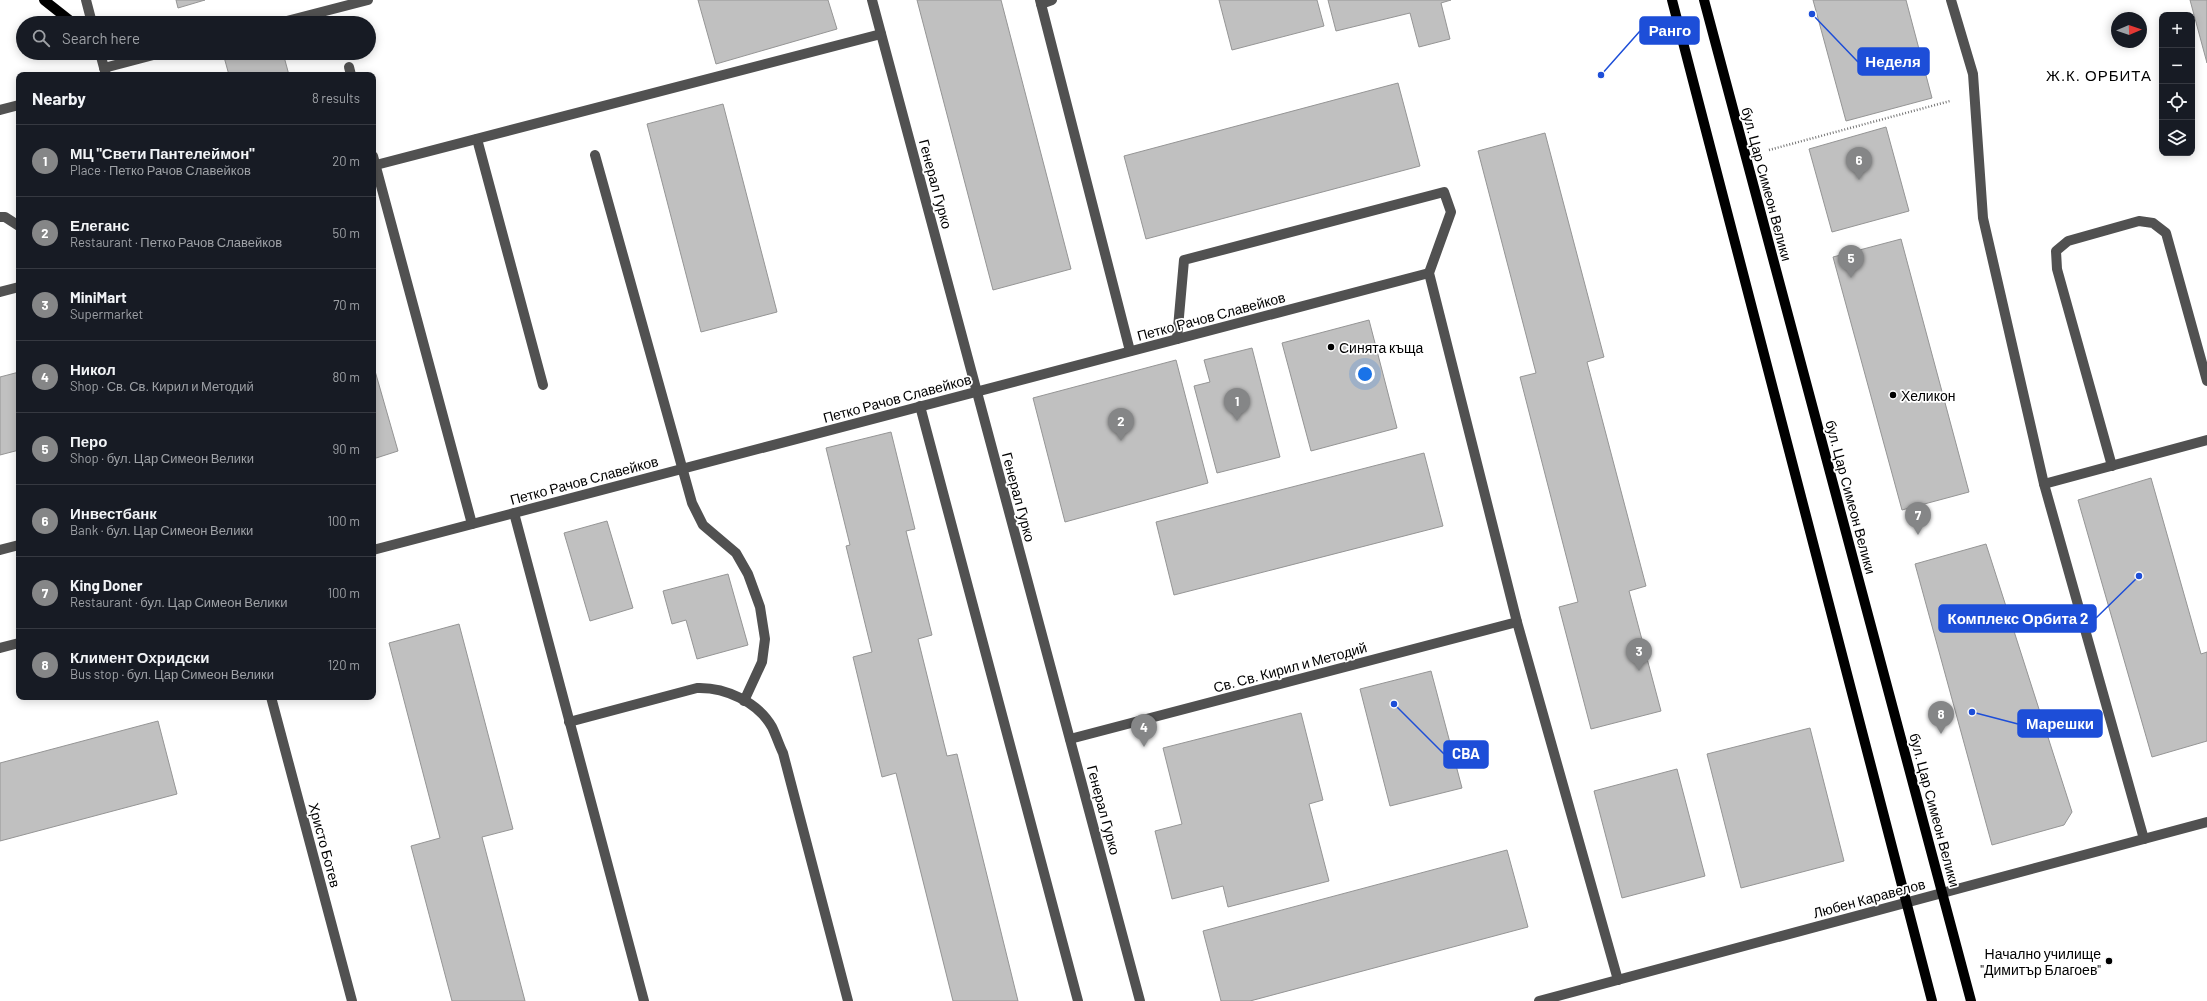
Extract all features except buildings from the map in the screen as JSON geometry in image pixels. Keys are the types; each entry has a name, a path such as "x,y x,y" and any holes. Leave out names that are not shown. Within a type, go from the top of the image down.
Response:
{"main road":[{"path":"44,0 64,16"},
{"path":"1672,0 1932,1001"},
{"name":"бул. Цар Симеон Велики","path":"1704,0 1972,1001"}],"street":[{"path":"86,0 90,16"},
{"path":"306,16 368,0"},
{"name":"Генерал Гурко","path":"872,0 1140,1001"},
{"path":"1052,0 1041,2 1130,351"},
{"path":"1951,0 1973,74 1983,218 2044,484 2144,839"},
{"path":"376,160 477,139 881,34"},
{"path":"102,60 105,71 140,60"},
{"path":"0,110 16,106"},
{"path":"477,139 543,385"},
{"path":"595,155 692,503 703,525 736,553 748,574 760,607 765,639 762,662 744,701"},
{"path":"376,167 472,524"},
{"path":"1176,339 1184,260 1444,192 1451,212 1429,273 1517,622 1618,980"},
{"path":"0,217 5,217 16,224"},
{"path":"2112,466 2057,270 2056,251 2068,240 2139,221 2153,223 2166,233 2207,380"},
{"name":"Петко Рачов Славейков","path":"376,549 1429,273"},
{"path":"0,292 16,288"},
{"path":"920,406 1078,1001"},
{"path":"2044,484 2207,440"},
{"path":"514,513 644,1001"},
{"path":"0,550 16,546"},
{"name":"Св. Св. Кирил и Методий","path":"1070,739 1517,622"},
{"path":"0,648 16,644"},
{"path":"569,722 697,688 710,688 725,691 759,711 771,726 782,753 848,1001"},
{"name":"Христо Ботев","path":"272,700 352,1001"},
{"name":"Любен Каравелов","path":"1539,1001 2207,822"}],"path":[{"path":"1746,157 1974,94"}],"place":[{"name":"Неделя","path":"1812,14"},
{"name":"Ранго","path":"1601,75"},
{"name":"Инвестбанк","path":"1859,180"},
{"name":"Перо","path":"1851,278"},
{"name":"Синята къща","path":"1331,347"},
{"name":"Хеликон","path":"1893,395"},
{"name":"МЦ \"Свети Пантелеймон\"","path":"1237,421"},
{"name":"Елеганс","path":"1121,441"},
{"name":"King Doner","path":"1918,535"},
{"name":"Комплекс Орбита 2","path":"2139,576"},
{"name":"MiniMart","path":"1639,671"},
{"name":"CBA","path":"1394,704"},
{"name":"Марешки","path":"1972,712"},
{"name":"Климент Охридски","path":"1941,734"},
{"name":"Никол","path":"1144,747"},
{"name":"Начално училище \"Димитър Благоев\"","path":"2109,961"}],"district":[{"name":"Ж.К. ОРБИТА","path":"2099,75"}]}
